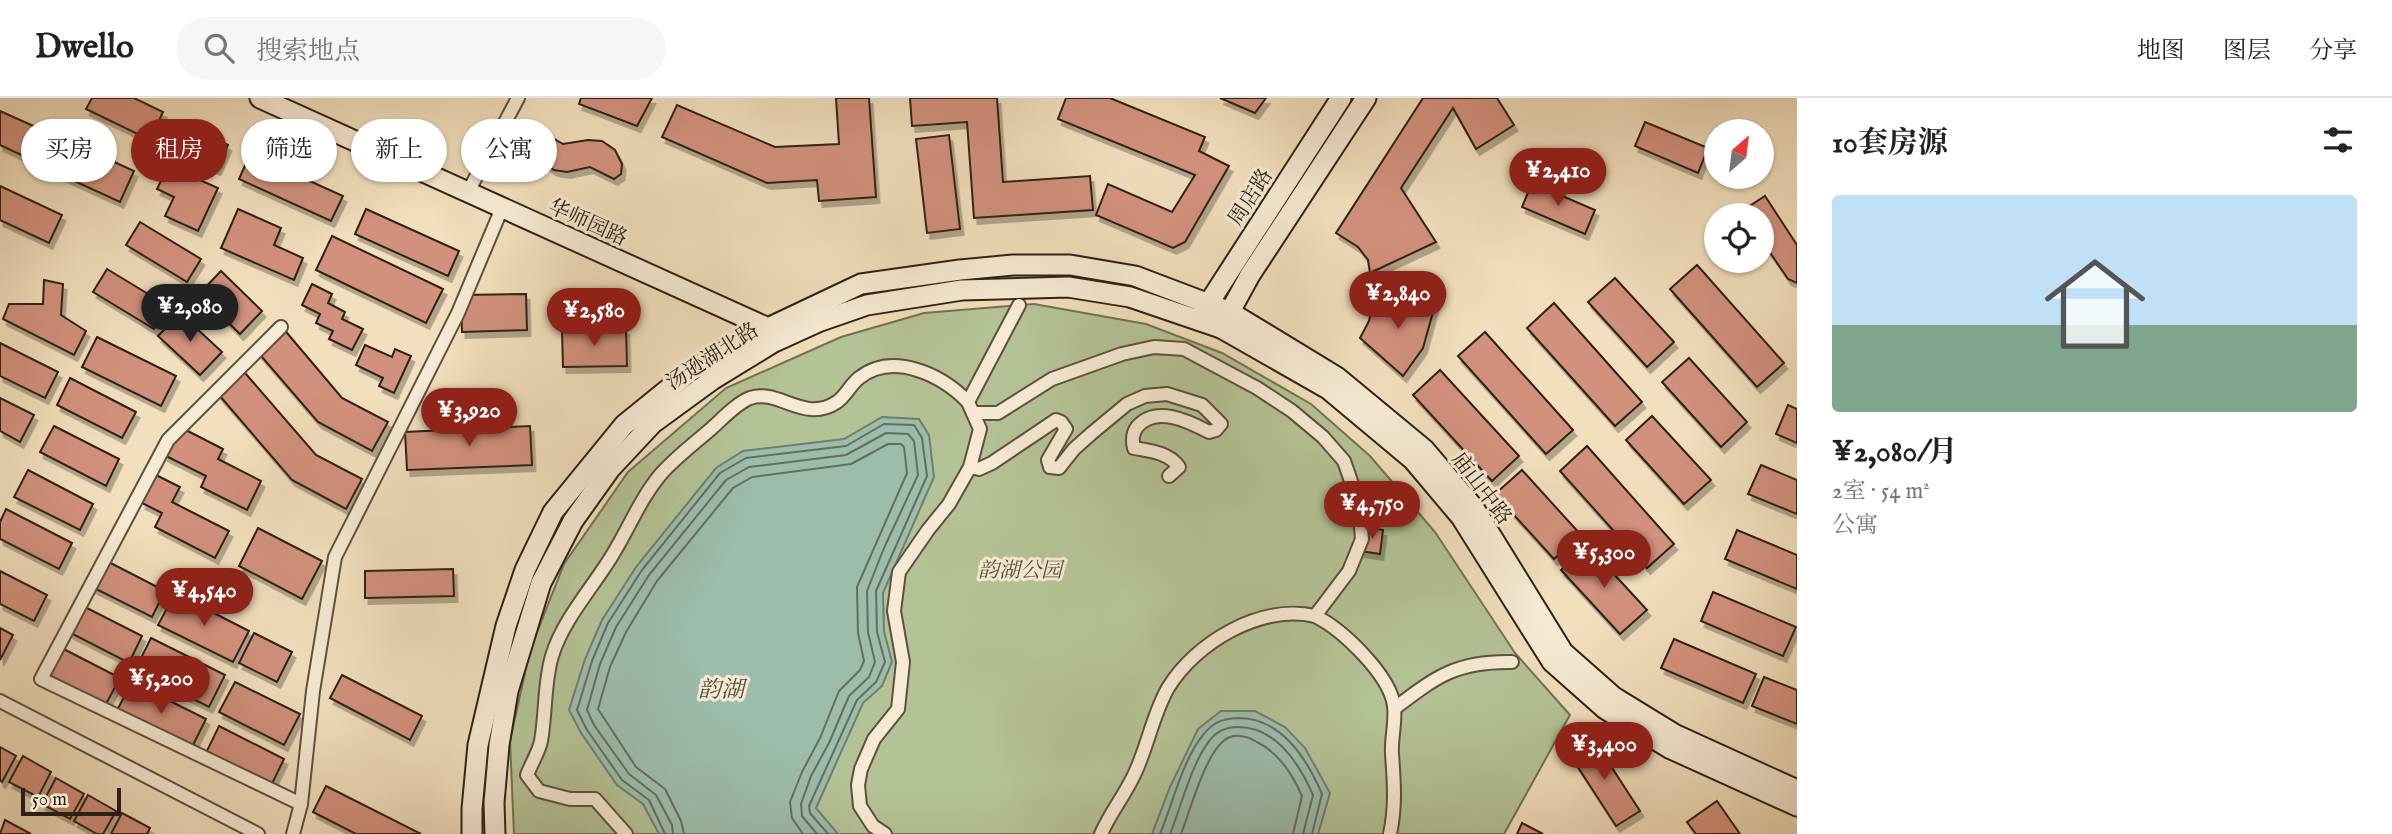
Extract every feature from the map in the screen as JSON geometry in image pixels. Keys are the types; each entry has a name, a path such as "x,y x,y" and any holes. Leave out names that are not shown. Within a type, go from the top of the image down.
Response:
{"street":[{"name":"华师园路","path":"260,98 468,192 771,335"},
{"path":"468,192 518,98"},
{"name":"周店路","path":"1199,320 1340,98"},
{"name":"周店路","path":"1226,320 1250,275 1366,101"},
{"path":"293,834 301,804 313,691 335,557 458,313 502,208"},
{"name":"汤逊湖北路","path":"472,834 471,809 478,745 506,626 525,570 553,512 624,425 693,369 771,335 861,284 960,270 1013,265 1070,265 1135,276 1208,302"},
{"name":"汤逊湖北路","path":"495,834 494,803 499,745 508,691 541,583 573,521 610,470 653,423 771,335 867,305 962,290 1068,287 1130,297 1199,320 1226,320"},
{"name":"庙山中路","path":"1208,302 1226,320 1328,389 1413,460 1461,517 1552,662 1605,709 1669,748 1797,806"},
{"path":"970,408 1019,305"},
{"name":"庙山中路","path":"1226,320 1337,377 1424,449 1474,508 1563,652 1614,697 1676,735 1797,790"},
{"path":"281,327 168,440 41,679 301,804"},
{"path":"970,408 998,413 1052,379 1122,354 1154,347 1184,349 1257,388 1292,411 1323,437 1344,461 1359,504 1362,539 1349,571 1315,616"},
{"path":"626,834 595,799 570,799 538,791 527,775 541,745 551,657 577,607 608,563 660,475 726,415 750,398 764,397 813,411 837,402 858,379 873,370 904,366 925,373 956,390 970,408 980,429 970,467 949,505 899,572 894,611 903,662 898,709 874,739 861,769 858,785 860,806 873,826 885,834"},
{"path":"970,467 979,469 992,463 1056,420 1066,429 1048,460 1050,467 1059,468 1074,449 1127,404 1145,396 1167,394 1202,405 1221,424 1216,430 1209,432 1174,417 1160,416 1146,419 1135,429 1132,440 1134,448 1160,453 1173,459 1179,467 1169,476"},
{"path":"1101,834 1136,772 1157,712 1169,687 1187,665 1209,645 1248,623 1296,612 1315,616 1343,634 1376,668 1391,694 1395,708 1392,752 1395,812 1390,834"},
{"path":"1395,708 1437,676 1488,662 1512,662"},
{"path":"0,701 258,834"}],"green space":[{"name":"韵湖公园","path":"1034,304 1146,324 1222,353 1311,404 1370,456 1435,532 1515,653 1570,715 1504,834 514,834 510,741 530,650 564,564 628,472 726,388 841,337 924,313"}],"water":[{"name":"韵湖","path":"882,417 919,419 929,435 934,477 883,593 884,631 892,662 882,686 863,703 816,808 838,834 659,834 643,804 617,785 581,733 569,710 585,659 602,620 636,567 716,468 743,451 844,439"},
{"path":"1221,711 1255,711 1285,727 1305,748 1330,793 1318,834 1152,834 1170,787 1198,729"}],"building":[{"path":"92,98 134,98 163,112 160,119 131,119 131,131 117,124 117,119 107,119 86,109"},
{"path":"581,98 652,98 637,126 579,104"},
{"path":"836,98 869,98 876,197 819,201 817,180 767,183 662,137 677,105 775,147 839,144"},
{"path":"910,98 997,98 1003,182 1090,176 1093,210 974,218 967,122 912,126"},
{"path":"1066,98 1110,98 1205,137 1199,151 1229,166 1185,242 1173,248 1096,215 1108,184 1172,212 1195,175 1058,119"},
{"path":"1220,98 1266,98 1255,113"},
{"path":"1423,98 1497,98 1514,125 1476,149 1453,108 1401,188 1436,242 1370,273 1368,260 1358,247 1336,233"},
{"path":"0,111 21,120 21,155 0,145"},
{"path":"1645,122 1704,146 1704,158 1698,173 1635,146"},
{"path":"949,135 960,229 927,233 916,139"},
{"path":"557,141 563,144 602,141 615,150 622,164 621,174 614,179 590,167 567,172 557,170"},
{"path":"117,163 131,170 131,178 120,202 76,182 117,182"},
{"path":"160,182 204,182 218,188 198,231 165,216 174,197 157,189"},
{"path":"246,182 312,182 343,196 331,221"},
{"path":"1532,183 1595,210 1585,234 1522,207"},
{"path":"0,186 62,215 49,243 0,220"},
{"path":"1765,196 1770,203 1754,203"},
{"path":"238,209 281,228 274,245 303,258 294,280 221,248"},
{"path":"366,209 459,251 448,276 355,234"},
{"path":"1774,210 1797,245 1797,283 1788,279 1774,259"},
{"path":"140,222 201,259 187,282 126,245"},
{"path":"332,236 443,289 426,323 316,270"},
{"path":"1697,265 1784,363 1757,387 1670,289"},
{"path":"107,269 168,306 154,329 93,292"},
{"path":"221,271 262,311 240,334 199,294"},
{"path":"1615,278 1674,342 1647,367 1588,302"},
{"path":"44,280 63,284 61,315 86,331 74,355 3,319 9,304 43,304"},
{"path":"312,284 332,294 328,303 345,312 342,319 363,329 352,350 329,339 333,331 316,323 320,314 302,305"},
{"path":"526,294 527,330 462,332 461,295"},
{"path":"1374,299 1435,305 1423,348 1403,376 1360,338 1369,321"},
{"path":"1554,303 1642,402 1615,426 1527,328"},
{"path":"180,313 222,352 200,375 158,336"},
{"path":"282,327 342,398 388,422 372,451 318,422 255,349"},
{"path":"626,329 627,366 563,367 562,330"},
{"path":"1485,332 1573,430 1546,454 1458,356"},
{"path":"97,337 176,376 161,406 82,367"},
{"path":"0,343 58,372 45,398 0,376"},
{"path":"365,345 392,357 395,349 411,356 394,393 379,386 383,378 356,365"},
{"path":"1689,358 1747,422 1721,447 1662,382"},
{"path":"239,366 316,455 362,479 346,509 292,480 213,388"},
{"path":"1440,370 1519,456 1492,481 1413,395"},
{"path":"70,378 136,412 122,438 57,405"},
{"path":"0,398 34,415 20,442 0,431"},
{"path":"1788,405 1797,409 1797,443 1776,434"},
{"path":"1652,416 1711,480 1684,504 1626,440"},
{"path":"54,426 119,459 106,486 40,452"},
{"path":"178,426 223,449 218,459 261,481 247,510 201,487 206,476 164,455"},
{"path":"530,426 532,465 407,470 405,432"},
{"path":"1587,446 1674,544 1647,568 1560,471"},
{"path":"1761,465 1797,480 1797,514 1748,494"},
{"path":"28,470 93,504 80,530 14,497"},
{"path":"1522,470 1581,535 1554,559 1495,494"},
{"path":"156,475 180,487 172,502 229,531 215,558 155,527 162,513 142,503"},
{"path":"6,509 72,543 59,569 0,539 0,522"},
{"path":"1364,527 1383,530 1380,554 1360,551"},
{"path":"258,528 322,561 302,599 239,566"},
{"path":"1737,530 1797,555 1797,589 1725,559"},
{"path":"1588,546 1647,610 1620,634 1561,570"},
{"path":"99,557 165,591 152,617 86,584"},
{"path":"453,569 454,596 365,598 365,571"},
{"path":"0,571 47,595 34,621 0,604"},
{"path":"1713,592 1796,627 1783,656 1701,621"},
{"path":"175,593 249,631 233,662 158,625"},
{"path":"77,603 142,636 129,663 63,629"},
{"path":"0,628 13,635 0,660"},
{"path":"254,633 292,652 277,682 239,663"},
{"path":"151,638 225,675 209,707 135,670"},
{"path":"1674,639 1756,674 1743,703 1661,668"},
{"path":"54,644 120,678 106,704 41,671"},
{"path":"342,675 422,716 410,740 330,698"},
{"path":"1764,677 1797,690 1797,724 1752,706"},
{"path":"132,682 206,719 190,751 115,714"},
{"path":"235,682 300,714 284,745 219,712"},
{"path":"219,726 284,759 269,790 204,757"},
{"path":"1592,737 1640,811 1616,826 1568,752"},
{"path":"0,747 16,756 2,782 0,780"},
{"path":"23,756 51,772 38,797 9,782"},
{"path":"56,778 84,794 70,819 42,804"},
{"path":"326,786 421,834 356,834 313,812"},
{"path":"88,795 116,811 103,834 97,834 74,821"},
{"path":"1717,801 1740,834 1696,834 1687,822"},
{"path":"122,813 150,828 147,834 111,834"},
{"path":"5,820 31,834 0,834"},
{"path":"1522,823 1543,834 1517,834"}]}
